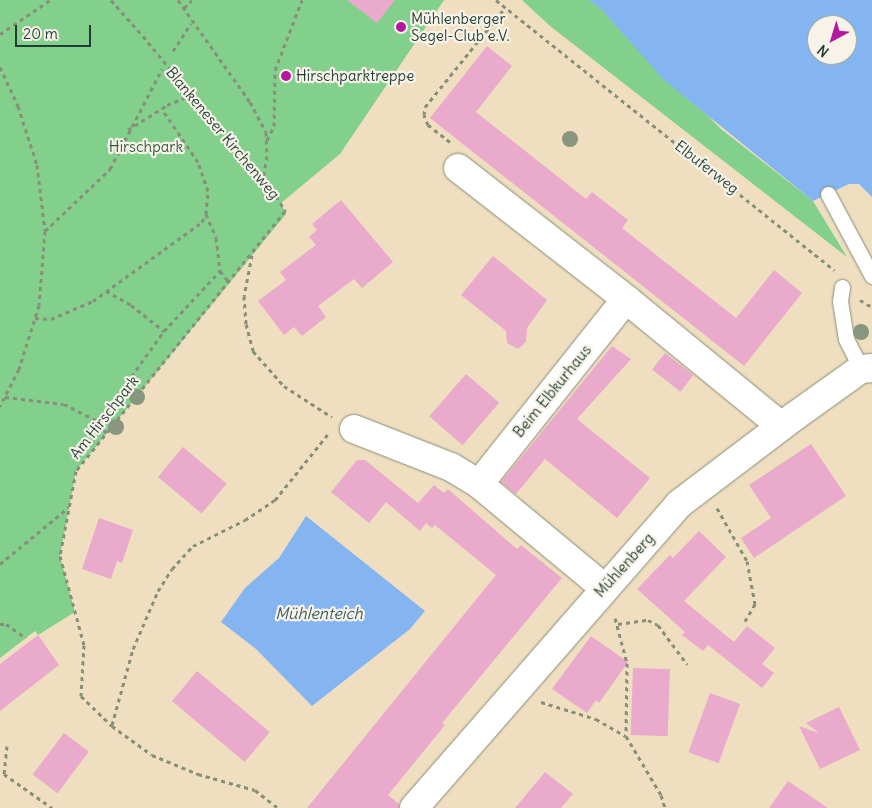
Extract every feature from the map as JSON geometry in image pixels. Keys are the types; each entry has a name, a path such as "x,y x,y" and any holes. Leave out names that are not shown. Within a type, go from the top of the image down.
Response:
{"street":[{"path":"455,156 781,426"},
{"name":"Beim Elbkurhaus","path":"478,484 626,299"},
{"name":"Mühlenberg","path":"414,808 600,591 679,504 781,426 867,369"},
{"path":"341,431 451,467 478,484 600,591"}],"lane":[{"path":"828,194 872,276"},
{"path":"842,287 840,302 846,339 867,369"}],"path":[{"path":"0,34 50,0"},
{"name":"Blankeneser Kirchenweg","path":"112,0 263,178 285,211 252,254 244,296 246,324 254,351 284,386 329,416"},
{"path":"178,0 191,23 250,102 267,140"},
{"path":"184,8 192,0"},
{"path":"263,178 267,140 274,126 275,70 302,0"},
{"name":"Elbuferweg","path":"496,0 831,267 842,287"},
{"path":"455,156 428,125 424,115 425,108 505,8"},
{"path":"173,52 191,23"},
{"path":"0,67 18,106 37,165 45,231 35,318 19,369 0,406"},
{"path":"45,231 101,180 162,69"},
{"path":"128,130 191,94"},
{"path":"162,109 198,162 208,191 206,214 216,238 220,271 229,282"},
{"path":"35,318 50,319 73,311 106,291 195,228 206,214"},
{"name":"Am Hirschpark","path":"252,254 76,471 60,556 84,645 81,696 112,726 152,755 198,774 255,790 278,808"},
{"path":"99,422 164,331 220,271"},
{"path":"106,291 131,304 164,331"},
{"path":"5,397 64,404 99,422 106,433"},
{"path":"112,726 133,649 158,591 172,569 193,546 245,520 275,500 341,431"},
{"path":"714,503 747,561 755,604 745,621"},
{"path":"0,564 70,507"},
{"path":"600,591 618,624 627,663 626,736"},
{"path":"618,624 648,620 658,625 687,664"},
{"path":"0,624 6,624 26,638"},
{"path":"518,688 533,700 596,719 626,736 661,795 665,808"},
{"path":"8,746 4,774 52,808"}],"green space":[{"name":"Hirschpark","path":"0,0 444,0 340,154 281,203 286,214 76,471 60,556 75,612 38,635 35,631 0,658"},
{"path":"522,0 589,0 601,8 721,129 813,201 847,257 550,26"}],"water":[{"path":"589,0 872,0 872,197 859,184 849,184 813,201 664,80 601,9"},
{"name":"Mühlenteich","path":"306,516 425,611 410,629 312,706 256,649 221,622 245,588 279,558"}],"building":[{"name":"Mühlenberger Segel-Club e.V.","path":"347,0 395,0 377,23"},
{"path":"487,46 512,66 476,112 586,199 592,192 628,220 622,228 736,318 774,270 802,293 744,366 430,118"},
{"path":"341,200 393,262 362,288 354,279 318,306 326,317 302,336 294,327 284,335 258,301 286,280 280,272 316,245 309,237 317,230 312,224"},
{"path":"493,256 547,300 527,328 526,342 518,349 507,343 506,331 461,295"},
{"path":"612,346 631,359 577,419 650,478 617,518 545,459 516,494 501,482"},
{"path":"665,353 693,375 680,392 652,370"},
{"path":"466,374 499,403 462,445 429,416"},
{"path":"811,444 846,496 754,558 741,538 771,518 749,485"},
{"path":"183,447 227,484 202,514 158,477"},
{"path":"357,460 365,460 418,503 434,485 444,493 448,489 517,549 521,545 562,578 442,723 445,725 388,795 399,804 399,808 307,808 496,575 435,525 432,528 426,523 420,531 386,502 369,523 331,492"},
{"path":"99,518 133,530 122,563 117,561 111,579 82,569"},
{"path":"699,531 726,557 684,601 734,642 747,626 775,648 762,664 774,673 762,688 708,645 703,651 682,635 685,632 637,589 670,555 673,558"},
{"path":"38,635 59,665 0,711 0,664"},
{"path":"591,636 628,662 599,703 596,700 587,713 552,689"},
{"path":"633,668 670,669 668,736 631,735"},
{"path":"197,671 270,732 245,762 172,701"},
{"path":"710,693 740,704 719,763 688,752"},
{"path":"839,707 860,750 820,769 799,726 819,733 806,723"},
{"path":"64,733 89,752 57,793 33,775"},
{"path":"545,772 573,794 561,808 515,808"},
{"path":"788,781 828,808 769,808"}],"place":[{"name":"Mühlenberger Segel-Club e.V.","path":"401,27"},
{"name":"Hirschparktreppe","path":"286,76"}]}
